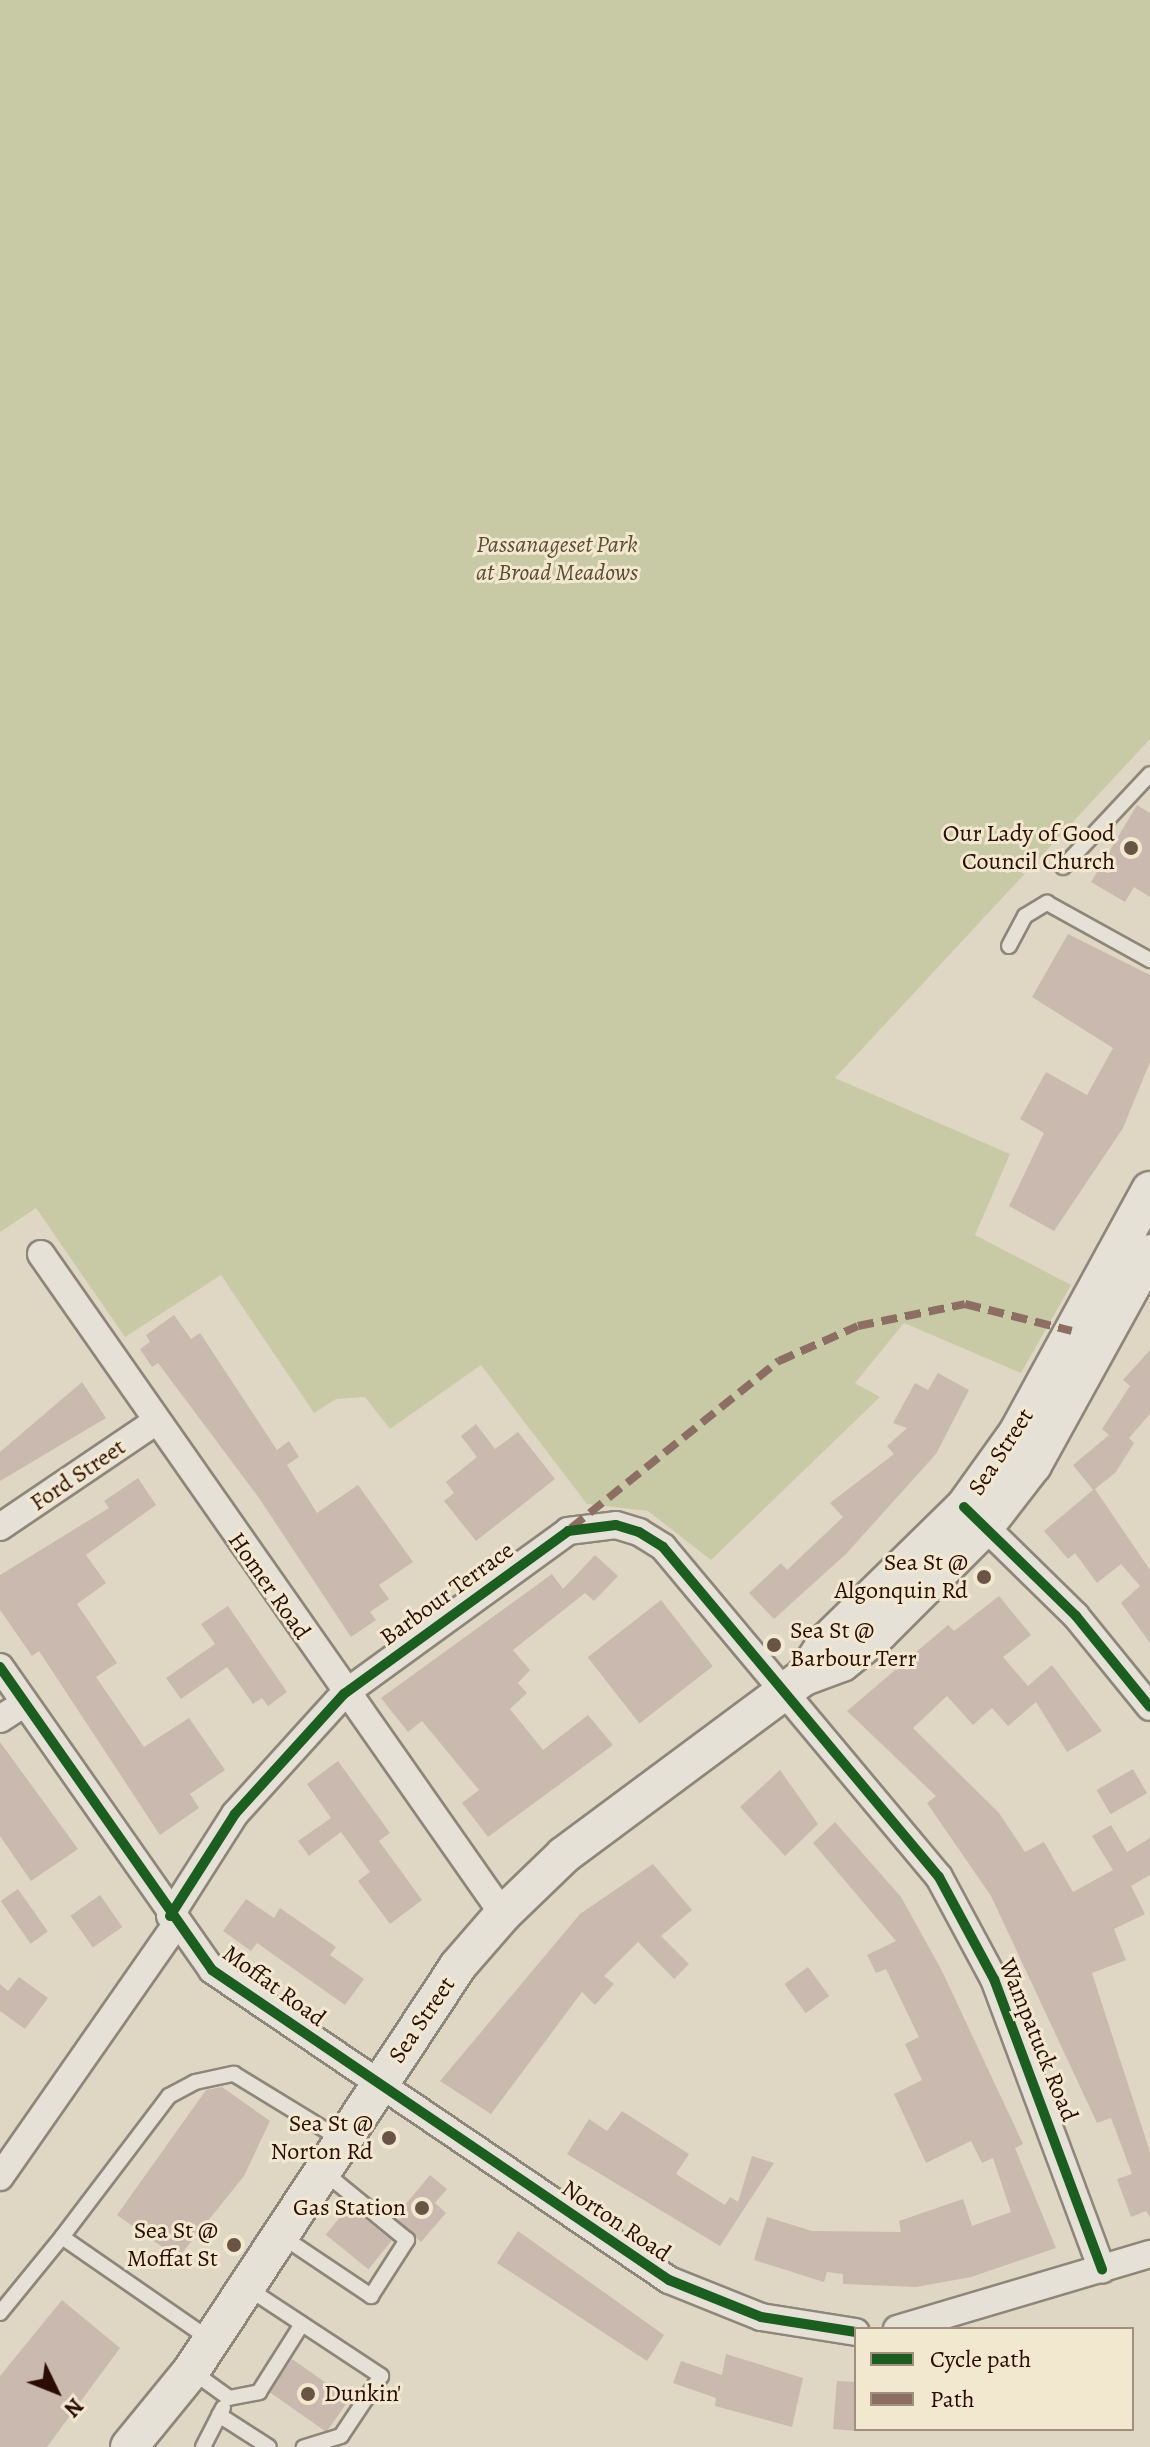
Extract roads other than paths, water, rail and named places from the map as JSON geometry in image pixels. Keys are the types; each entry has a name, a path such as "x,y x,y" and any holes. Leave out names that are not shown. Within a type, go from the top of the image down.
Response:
{"main road":[{"name":"Sea Street","path":"133,2445 212,2341 378,2084 503,1914 564,1855 794,1685 842,1663 879,1633 975,1517 1033,1465 1135,1276 1150,1190"}],"street":[{"name":"Homer Road","path":"41,1254 344,1694 503,1914"},
{"name":"Ford Street","path":"0,1527 155,1422"},
{"path":"975,1517 1076,1616 1150,1707"},
{"name":"Barbour Terrace","path":"0,2177 173,1920 235,1814 344,1694 568,1531 616,1525 663,1547 794,1685"},
{"name":"Moffat Road","path":"0,1667 173,1920 212,1970 378,2084"},
{"name":"Wampatuck Road","path":"794,1685 939,1877 994,1979 1102,2270"},
{"path":"0,1719 23,1704"},
{"name":"Norton Road","path":"378,2084 669,2280 761,2317 854,2332"},
{"path":"904,2327 1150,2254"}],"lane":[{"path":"1063,867 1150,774"},
{"path":"1009,946 1025,916 1047,903 1150,960"},
{"path":"0,2313 169,2096 195,2082 234,2074 342,2140"},
{"path":"280,2235 371,2296 407,2240 322,2170"},
{"path":"62,2237 212,2341"},
{"path":"245,2287 381,2376 341,2436 304,2447"},
{"path":"191,2371 229,2398 259,2392 302,2324"},
{"path":"203,2447 229,2398"},
{"path":"219,2415 269,2447"}],"place":[{"name":"Our Lady of Good Council Church","path":"1131,848"},
{"name":"Sea St @ Algonquin Rd","path":"984,1577"},
{"name":"Sea St @ Barbour Terr","path":"774,1645"},
{"name":"Sea St @ Norton Rd","path":"389,2138"},
{"name":"Gas Station","path":"422,2208"},
{"name":"Sea St @ Moffat St","path":"234,2245"},
{"name":"Dunkin'","path":"308,2394"}],"park label":[{"name":"Passanageset Park at Broad Meadows","path":"557,559"}]}
